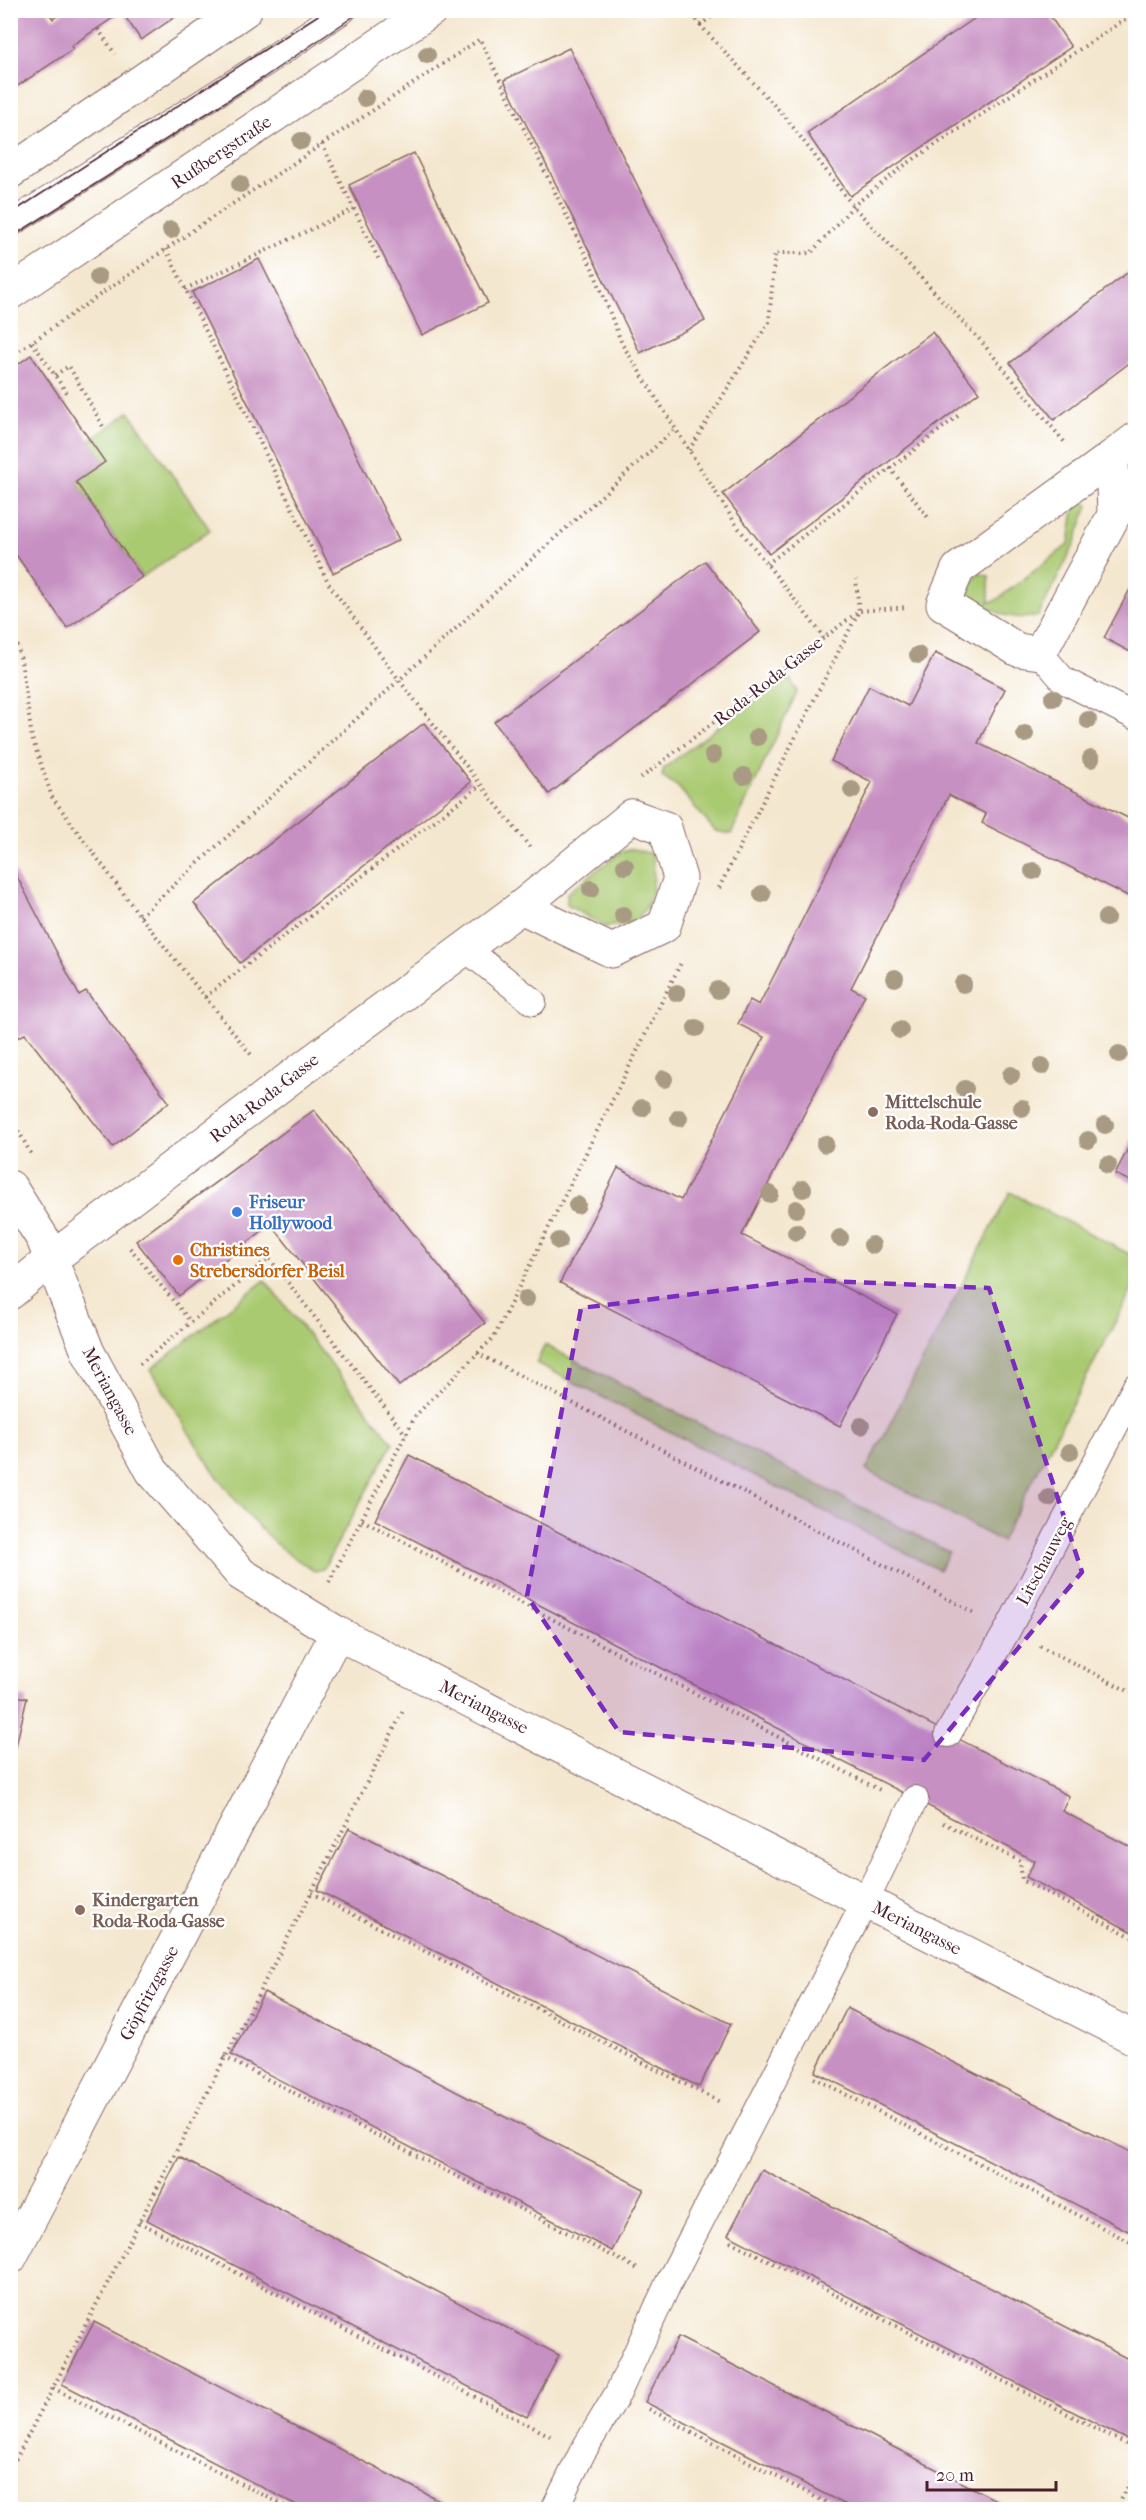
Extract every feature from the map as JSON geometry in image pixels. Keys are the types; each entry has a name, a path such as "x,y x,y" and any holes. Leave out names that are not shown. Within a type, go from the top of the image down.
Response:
{"street":[{"path":"10,172 245,10"},
{"name":"Rußbergstraße","path":"10,293 431,10"},
{"path":"1124,448 1114,515 1040,653 1018,650 943,604 958,569 1124,448"},
{"path":"521,907 612,951 664,926 680,878 665,828 632,816"},
{"name":"Roda-Roda-Gasse","path":"10,1293 50,1260 277,1088 521,907 632,816"},
{"name":"Meriangasse","path":"10,1187 43,1239 88,1352 152,1471 241,1574 324,1625 1136,2039"},
{"name":"Göpfritzgasse","path":"10,2258 324,1625"}],"lane":[{"path":"10,224 265,63 343,10"},
{"path":"1040,653 1063,680 1136,717"},
{"path":"465,948 533,1002"},
{"name":"Litschauweg","path":"948,1734 1008,1629 1136,1386"},
{"path":"554,2510 582,2453 618,2393 698,2224 865,1902 913,1803"}],"path":[{"path":"690,10 700,25 786,118 854,206 980,340 1069,447"},
{"path":"700,25 721,10"},
{"path":"689,450 769,322 775,253 811,253 854,206 905,165 1136,12"},
{"path":"98,29 116,56"},
{"path":"10,357 166,249 480,39 510,105 594,272 622,344 737,526 824,638"},
{"path":"322,144 380,262"},
{"path":"185,288 354,209"},
{"path":"166,249 330,584 399,680 554,880"},
{"path":"32,342 67,393"},
{"path":"55,375 69,366 105,430"},
{"path":"767,564 959,415"},
{"path":"140,916 676,428"},
{"path":"890,468 930,520"},
{"name":"Roda-Roda-Gasse","path":"632,816 636,782 859,611 943,604"},
{"path":"10,616 21,660 32,738 52,796 140,916 277,1088"},
{"path":"205,997 481,785"},
{"path":"126,1243 191,1322"},
{"path":"140,1364 269,1258 406,1435"},
{"path":"324,1625 362,1520 417,1415 494,1337"},
{"path":"477,1353 1136,1695"},
{"path":"362,1520 913,1803 1020,1862 1022,1880 1136,1939"},
{"path":"10,2470 311,1893 421,1675"},
{"path":"311,1893 752,2119"},
{"path":"224,2057 668,2284"},
{"path":"781,2061 1136,2245"},
{"path":"139,2222 582,2453"},
{"path":"698,2224 1136,2449"},
{"path":"53,2388 293,2510"},
{"path":"618,2393 840,2510"},
{"path":"1116,2510 1136,2471"}],"highlighted area":[{"path":"804,1280 989,1288 1082,1572 924,1760 619,1732 527,1596 581,1308"}],"green space":[{"path":"129,412 210,530 142,577 76,482 105,462 90,441"},
{"path":"1082,498 1088,506 1074,545 1038,616 1018,617 1000,613 984,605 968,592 978,573 989,576 989,602 995,601 1069,544 1075,502"},
{"path":"791,680 797,692 731,834 715,831 678,787 662,776 664,768 779,681"},
{"path":"633,849 652,854 654,872 647,907 634,921 606,927 567,905 567,893 621,852"},
{"path":"1010,1192 1135,1257 1136,1282 1001,1541 866,1470"},
{"path":"265,1280 393,1443 323,1569 314,1571 280,1547 241,1508 193,1440 151,1369"},
{"path":"545,1345 949,1552 939,1570 536,1363"}],"building":[{"path":"10,10 47,10 53,19 66,10 185,10 141,40 122,12 71,46 73,49 10,91"},
{"path":"987,10 1046,10 1071,47 850,196 807,133"},
{"path":"569,48 705,321 640,353 504,80"},
{"path":"414,153 488,303 422,335 349,185"},
{"path":"259,259 399,540 333,573 192,292"},
{"path":"1136,266 1136,358 1054,420 1010,363"},
{"path":"932,332 979,392 769,554 723,494"},
{"path":"31,355 105,462 76,482 142,577 67,628 10,546 10,370"},
{"path":"705,561 760,632 549,794 494,722"},
{"path":"1136,578 1136,655 1104,638"},
{"path":"935,653 1005,689 978,743 1136,822 1136,900 982,823 986,814 949,795 851,988 865,995 742,1235 897,1314 840,1426 560,1283 618,1168 681,1200 764,1037 738,1024 750,1000 759,1005 872,782 831,761 869,686 908,706"},
{"path":"424,723 471,782 240,963 194,903"},
{"path":"10,863 79,995 86,991 169,1102 113,1147 25,1034 17,1038 10,1024"},
{"path":"314,1110 485,1323 399,1386 271,1224 179,1296 136,1241"},
{"path":"1136,1133 1136,1184 1115,1174"},
{"path":"409,1455 1069,1796 1062,1811 1136,1850 1136,1934 1026,1877 1035,1861 375,1520"},
{"path":"10,1695 27,1698 11,1768 10,1767"},
{"path":"349,1828 731,2024 699,2087 317,1890"},
{"path":"264,1992 644,2189 612,2251 231,2055"},
{"path":"847,2008 1136,2155 1136,2235 815,2072"},
{"path":"179,2157 559,2355 527,2417 147,2220"},
{"path":"762,2170 1136,2363 1136,2444 728,2235"},
{"path":"94,2322 458,2510 306,2510 62,2384"},
{"path":"678,2337 1015,2510 855,2510 645,2402"}],"tram line":[{"path":"10,214 326,10"},
{"path":"10,238 263,78 363,10"}],"place":[{"name":"Mittelschule Roda-Roda-Gasse","path":"873,1112"},
{"name":"Friseur Hollywood","path":"237,1212"},
{"name":"Christines Strebersdorfer Beisl","path":"178,1260"},
{"name":"Kindergarten Roda-Roda-Gasse","path":"80,1910"}]}
